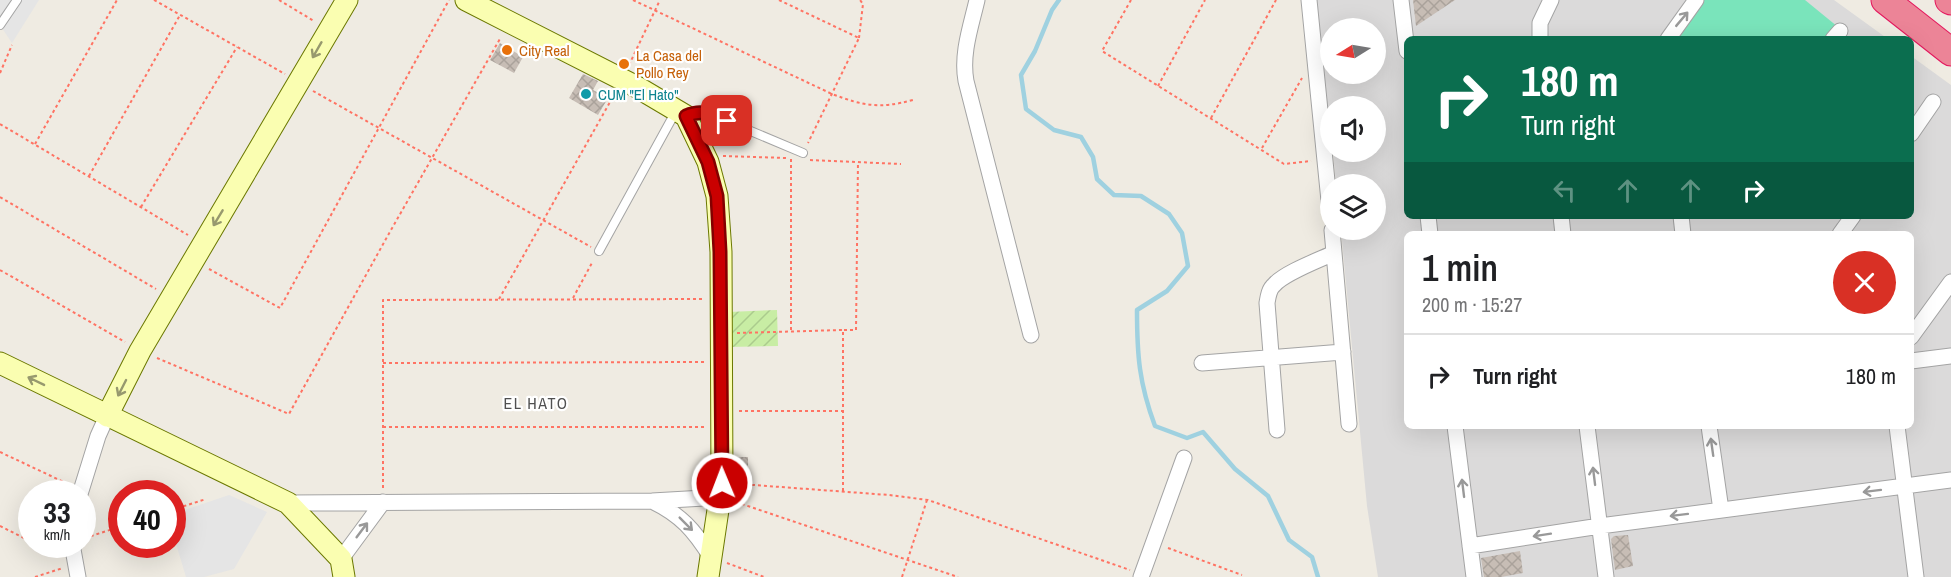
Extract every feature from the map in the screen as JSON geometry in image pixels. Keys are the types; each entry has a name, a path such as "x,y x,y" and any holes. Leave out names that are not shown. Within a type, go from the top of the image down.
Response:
{"highway":[{"path":"1885,0 1951,52"},
{"path":"1899,0 1934,23 1951,31"}],"street":[{"path":"85,480 98,436 140,351 347,0"},
{"path":"466,0 681,113 708,162 717,196 722,362 722,490 709,567"},
{"path":"977,0 966,52 965,75 1030,335"},
{"path":"1309,0 1320,102"},
{"path":"1401,0 1405,36"},
{"path":"1540,36 1540,23 1550,0"},
{"path":"1670,36 1696,0"},
{"path":"1914,130 1933,102"},
{"path":"1333,240 1349,424"},
{"path":"1277,430 1267,303 1273,285 1284,277 1334,253"},
{"path":"1914,333 1951,282"},
{"path":"1202,363 1343,351"},
{"path":"1914,362 1951,356"},
{"path":"0,363 288,503 342,568 383,502"},
{"path":"1455,429 1474,577"},
{"path":"1587,429 1606,577"},
{"path":"1709,429 1721,510"},
{"path":"1898,429 1916,577"},
{"path":"1142,576 1184,458"},
{"path":"1470,546 1600,526 1951,480"},
{"path":"288,503 652,501 722,490"},
{"path":"652,501 670,510 686,523 709,567"}],"lane":[{"path":"7,0 11,9"},
{"path":"0,25 17,0"},
{"path":"599,251 681,113 696,111 708,113 803,153"}],"path":[{"path":"35,144 117,0"},
{"path":"154,0 599,251 572,300"},
{"path":"279,0 329,31"},
{"path":"0,124 141,207 199,252 280,308 448,0"},
{"path":"633,0 832,94 860,104 876,106 913,100"},
{"path":"499,300 622,80 660,0"},
{"path":"779,0 859,38"},
{"path":"803,153 859,38 862,4 860,0"},
{"path":"1131,0 1102,51 1284,164 1320,161"},
{"path":"1158,86 1205,0"},
{"path":"1211,118 1276,0"},
{"path":"89,176 180,15"},
{"path":"0,270 140,351 289,414 509,22"},
{"path":"0,73 12,45"},
{"path":"141,207 237,47"},
{"path":"1261,150 1315,54"},
{"path":"791,159 791,332"},
{"path":"721,333 856,330 858,162"},
{"path":"0,197 171,298"},
{"path":"383,502 383,300 709,299"},
{"path":"843,330 843,491"},
{"path":"383,363 722,362"},
{"path":"383,428 722,419 844,411"},
{"path":"0,452 57,480"},
{"path":"722,490 843,491 928,500 1142,576"},
{"path":"722,490 958,577"},
{"path":"186,505 206,499"},
{"path":"902,577 928,500"},
{"path":"0,525 18,535"},
{"path":"1154,542 1242,576"},
{"path":"57,558 76,571"},
{"path":"709,567 764,577"},
{"path":"35,577 76,571"}],"shaded area":[{"path":"0,0 39,0 12,43 0,25"},
{"path":"1315,0 1834,0 1884,36 1404,36 1404,219 1914,219 1914,58 1951,85 1951,577 1378,577 1367,506 1342,240 1386,240 1386,174 1335,174 1334,162 1386,162 1386,96 1326,96 1325,84 1386,84 1386,18 1320,18 1320,43"},
{"path":"229,495 267,512 234,569 204,577 186,577 180,558 186,558 186,510"}],"green space":[{"path":"1703,0 1805,0 1838,27 1830,36 1678,36"},
{"path":"777,310 778,346 729,347 728,312"}],"building":[{"path":"1413,0 1455,0 1416,26"},
{"path":"500,43 523,57 514,73 490,60"},
{"name":"CUM \"El Hato\"","path":"583,74 598,81 593,90 608,98 598,115 569,98"},
{"path":"735,457 748,457 748,474 735,474"},
{"path":"1628,535 1633,566 1615,570 1611,539 1614,536"},
{"path":"1520,551 1523,573 1484,577 1481,558"}],"waterway":[{"path":"1059,0 1021,75 1026,109 1054,130 1081,137 1093,157 1097,179 1114,195 1141,196 1169,214 1182,233 1188,266 1167,291 1137,310 1140,369 1145,396 1155,426 1187,438 1203,432 1235,469 1268,496 1289,540 1312,557 1318,577"}],"place":[{"name":"City Real","path":"507,50"},
{"name":"La Casa del Pollo Rey","path":"624,64"},
{"name":"CUM \"El Hato\"","path":"586,94"}],"district":[{"name":"EL HATO","path":"536,403"}],"route":[{"path":"722,483 720,252 717,196 708,162 686,116 696,111 727,121"}]}
